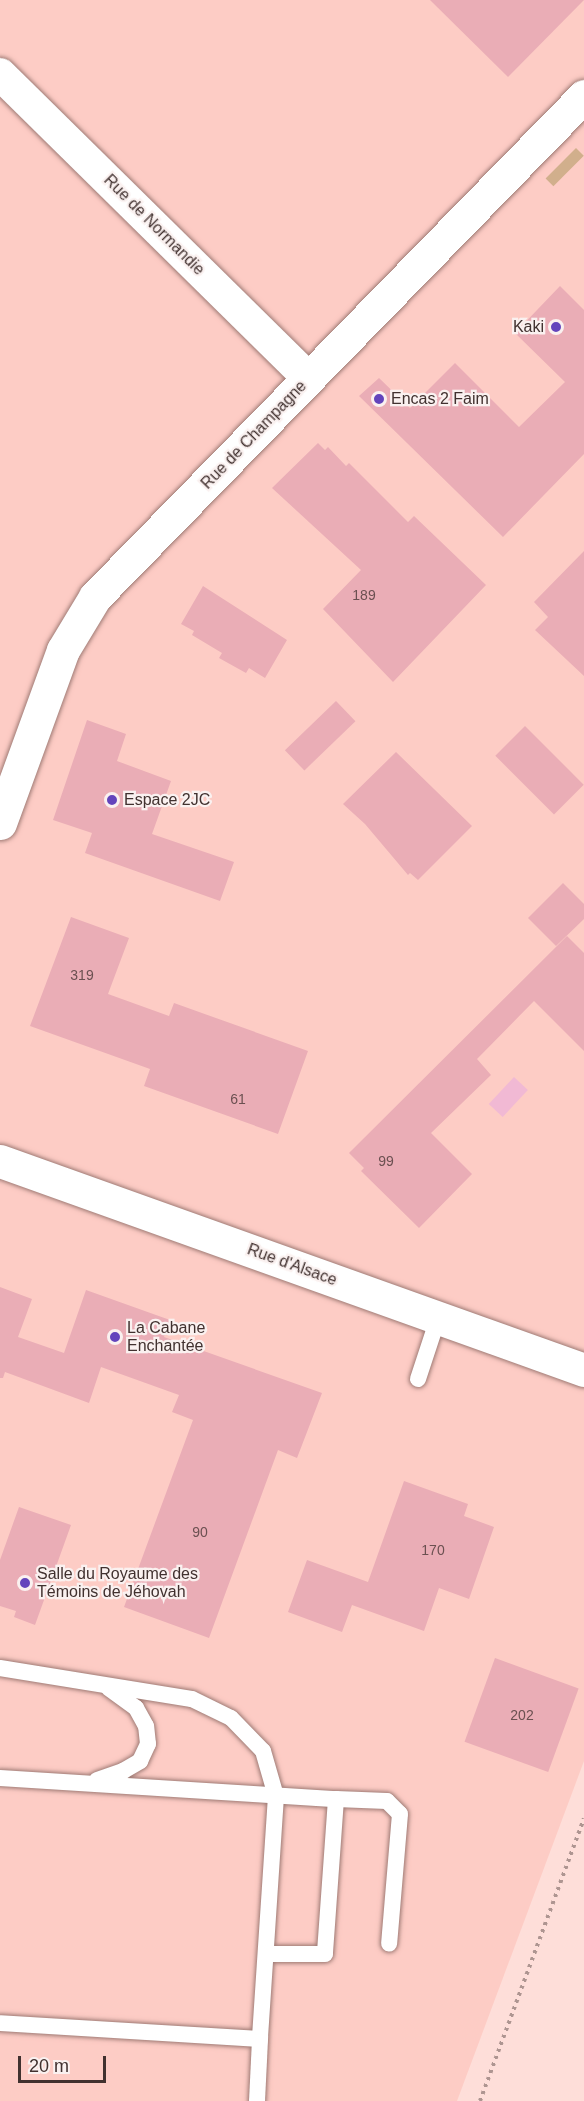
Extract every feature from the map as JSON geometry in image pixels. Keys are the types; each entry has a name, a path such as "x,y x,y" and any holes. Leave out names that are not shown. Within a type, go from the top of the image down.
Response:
{"street":[{"name":"Rue de Normandie","path":"0,74 308,378"},
{"name":"Rue de Champagne","path":"0,824 63,650 95,597 140,554 308,378 584,96"},
{"name":"Rue d'Alsace","path":"0,1161 584,1370"}],"lane":[{"path":"418,1379 438,1317"},
{"path":"0,1668 192,1699 231,1718 263,1751 276,1796 257,2101"},
{"path":"90,1782 123,1771 140,1761 148,1744 146,1726 136,1708 103,1685"},
{"path":"0,1778 387,1801 400,1814 389,1944"},
{"path":"266,1954 325,1954 336,1799"},
{"path":"0,2023 260,2039"}],"path":[{"path":"480,2101 584,1820"}],"shaded area":[{"path":"0,0 584,0 584,1761 457,2101 0,2101"},
{"path":"576,148 584,156 553,186 546,178"},
{"path":"514,1077 528,1090 503,1117 489,1104"}],"building":[{"path":"430,0 584,0 508,77"},
{"path":"560,286 584,310 584,454 503,537 359,396 379,378 410,408 455,363 519,427 565,382 515,333"},
{"path":"318,443 325,450 328,447 346,466 349,463 408,522 414,516 486,585 393,682 323,609 361,570 272,488"},
{"path":"584,551 584,676 535,630 548,617 534,602"},
{"path":"203,586 287,640 265,678 249,668 246,673 219,658 222,653 192,635 194,631 181,624"},
{"path":"336,701 355,721 304,770 285,750"},
{"name":"Espace 2JC","path":"87,720 126,734 117,761 171,781 152,834 234,862 220,901 85,853 92,833 53,820"},
{"path":"525,726 584,785 554,814 495,756"},
{"path":"396,752 472,826 418,880 410,873 408,875 365,824 343,804"},
{"path":"563,883 584,904 584,919 556,946 528,918"},
{"path":"71,917 129,938 108,994 169,1016 174,1003 308,1051 278,1134 144,1086 150,1069 30,1026"},
{"path":"567,936 584,953 584,1051 534,1001 477,1059 491,1075 431,1133 472,1174 419,1228 361,1171 364,1168 349,1153"},
{"path":"0,1287 32,1299 18,1337 64,1353 86,1290 170,1320 164,1337 322,1393 297,1458 278,1450 209,1638 124,1607 193,1420 172,1412 179,1395 101,1367 89,1403 5,1372 3,1378 0,1378"},
{"path":"404,1481 468,1504 464,1516 494,1527 469,1599 439,1588 424,1631 352,1605 342,1632 288,1612 307,1560 368,1582"},
{"name":"Salle du Royaume des Témoins de Jéhovah","path":"19,1507 71,1525 35,1625 14,1617 16,1611 0,1606 0,1560"},
{"path":"495,1658 579,1688 548,1772 465,1742"}],"place":[{"name":"Kaki","path":"556,327"},
{"name":"Encas 2 Faim","path":"379,399"},
{"name":"Espace 2JC","path":"112,800"},
{"name":"La Cabane Enchantée","path":"115,1337"},
{"name":"Salle du Royaume des Témoins de Jéhovah","path":"25,1583"}]}
